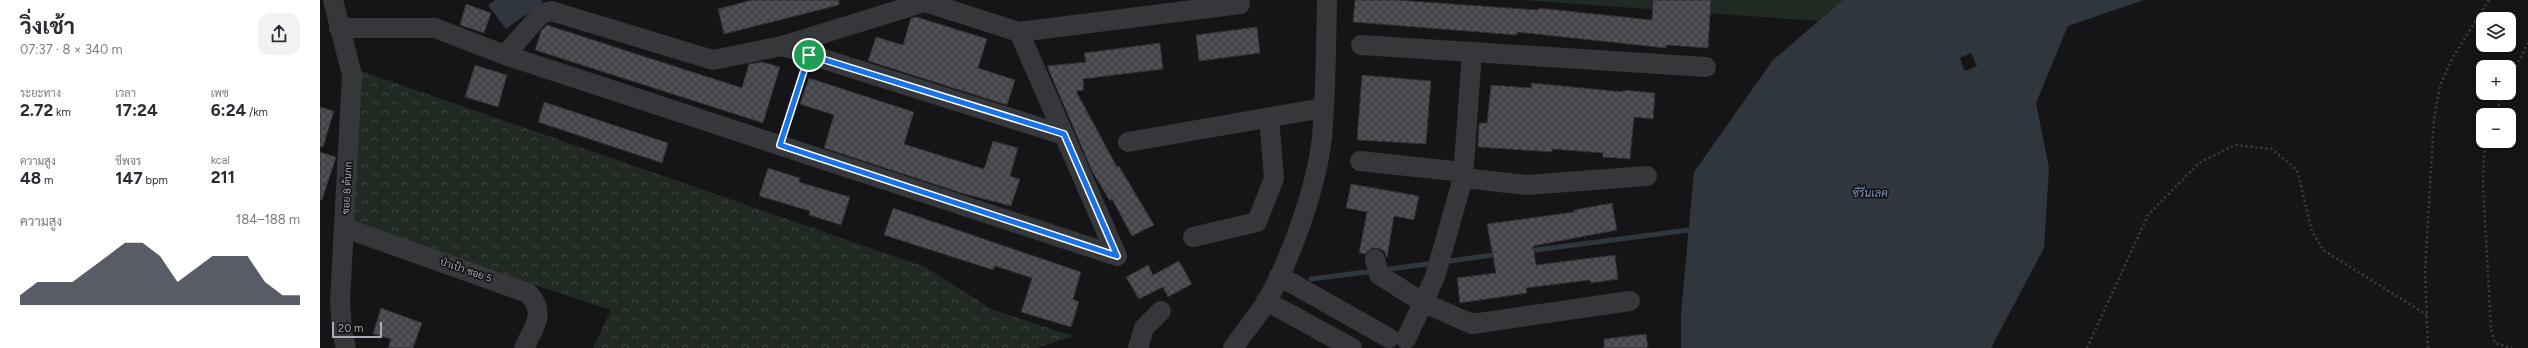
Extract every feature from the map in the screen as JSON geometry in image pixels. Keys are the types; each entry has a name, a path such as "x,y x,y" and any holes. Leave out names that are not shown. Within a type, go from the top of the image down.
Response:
{"street":[{"name":"ซอย 8 ต้นกก","path":"333,0 352,76 340,301 342,331 346,348"},
{"path":"1233,348 1266,301 1279,276 1296,236 1310,191 1322,138 1327,0"},
{"path":"505,55 541,14 551,11 713,60 782,46 925,2 1019,32 1240,4"},
{"path":"339,28 435,28 505,55 1117,256 1019,32"},
{"path":"1361,45 1706,67"},
{"path":"782,46 1064,134"},
{"path":"1279,276 1397,343 1424,303 1439,262 1463,175 1472,52"},
{"path":"1128,142 1323,108"},
{"path":"1193,237 1257,222 1274,178 1269,118"},
{"path":"1360,161 1527,185 1647,176"},
{"name":"ป่าเป้า ซอย 5","path":"345,228 528,293 537,302 538,310 537,321 524,348"},
{"path":"1377,266 1424,303 1472,324 1630,302"},
{"path":"1266,301 1352,348"},
{"path":"1138,348 1144,328 1161,311"}],"path":[{"path":"2428,348 2425,264 2434,118 2438,92 2453,57 2489,0"},
{"path":"2516,66 2528,43"},
{"path":"780,145 809,55"},
{"path":"2087,348 2148,215 2199,163 2235,145 2272,150 2297,170 2312,231 2323,250 2427,315"},
{"path":"2486,148 2484,155 2483,184 2491,329 2495,343 2512,348"}],"green space":[{"path":"1519,0 1843,0 1819,21"},
{"path":"361,71 925,267 993,310 1074,336 1036,348 593,348 611,310 348,224"}],"water":[{"path":"495,0 541,0 543,2 506,29 488,5"},
{"name":"ซีรีนเลค","path":"1843,0 2144,0 2068,26 2036,103 2049,168 2044,248 1991,348 1681,348 1681,313 1694,172 1773,60","holes":["1971,53 1977,66 1966,71 1964,70 1960,58"]}],"building":[{"path":"752,0 839,0 839,5 724,34 718,9"},
{"path":"1355,0 1396,0 1538,10 1538,8 1652,20 1653,0 1711,0 1708,48 1666,45 1666,48 1517,32 1517,35 1353,22"},
{"path":"466,4 491,13 484,33 460,25"},
{"path":"917,17 987,39 978,68 1015,80 1007,105 868,61 876,37 903,45 911,18"},
{"path":"547,25 742,88 749,64 763,62 780,67 763,123 535,50 541,31"},
{"path":"1257,27 1260,53 1199,61 1196,35"},
{"path":"1160,43 1163,69 1083,79 1084,90 1076,91 1117,167 1119,166 1154,225 1132,236 1112,199 1110,201 1092,171 1047,66 1086,62 1084,53"},
{"path":"475,65 507,75 498,107 465,97"},
{"path":"1362,75 1431,81 1426,144 1357,140"},
{"path":"809,78 914,112 904,144 984,169 993,141 1018,148 1010,176 1020,179 1011,206 961,193 824,148 834,115 800,104"},
{"path":"1532,83 1623,92 1623,90 1655,93 1653,119 1634,117 1630,159 1603,157 1603,153 1552,149 1552,152 1478,147 1479,123 1487,123 1491,85 1531,88"},
{"path":"544,102 668,143 662,163 538,122"},
{"path":"320,107 334,111 323,147 320,147"},
{"path":"320,152 336,157 322,200 320,200"},
{"path":"768,168 800,178 799,182 850,197 841,225 809,215 810,211 759,196"},
{"path":"1351,184 1419,196 1414,220 1394,216 1387,258 1384,251 1378,248 1372,248 1365,254 1359,253 1367,212 1346,208"},
{"path":"1612,203 1617,230 1533,246 1536,265 1615,255 1618,279 1591,283 1590,280 1526,288 1527,293 1460,303 1457,278 1496,273 1487,224 1574,212 1574,210"},
{"path":"893,208 1081,272 1073,299 1079,302 1071,327 1021,312 1032,278 995,266 993,270 884,235"},
{"path":"1179,261 1192,284 1168,297 1163,287 1139,299 1126,277 1148,265 1153,275"},
{"path":"381,308 422,323 413,348 388,348 391,339 373,334"},
{"path":"1646,334 1648,348 1604,348 1604,339"}],"waterway":[{"path":"1528,251 1689,230"},
{"path":"1443,262 1499,254"},
{"path":"1382,270 1435,263"},
{"path":"1311,279 1374,271"}],"route":[{"path":"809,55 1064,134 1117,256 780,145 809,55"}]}
